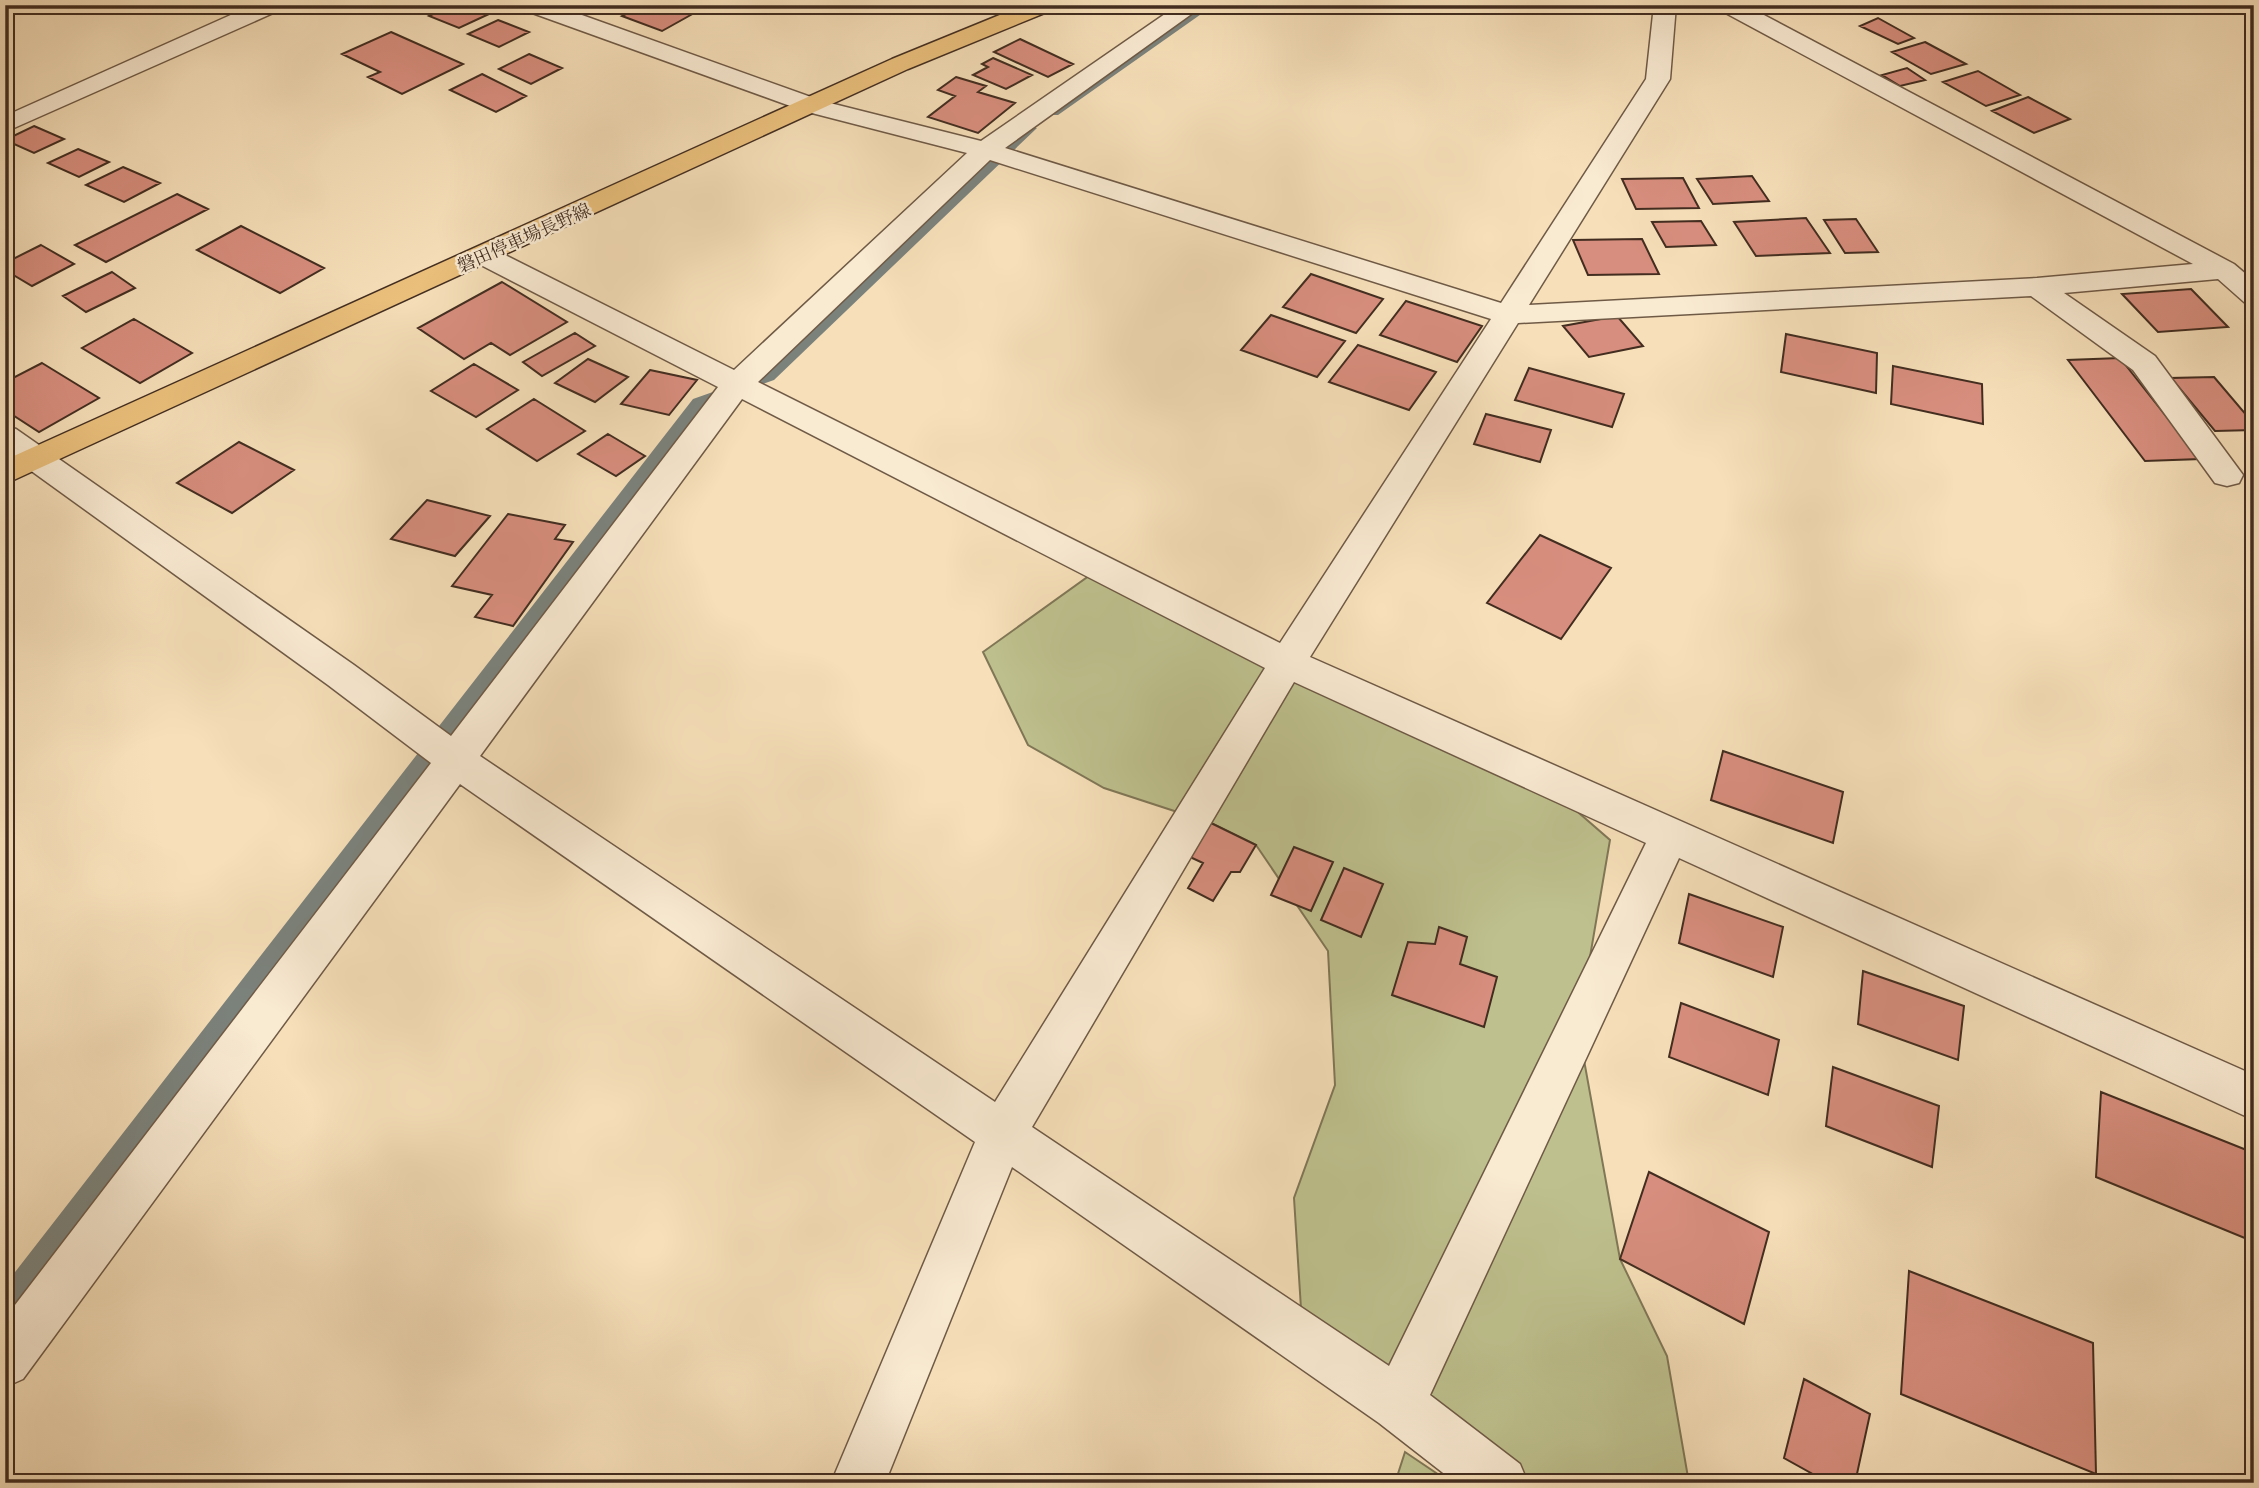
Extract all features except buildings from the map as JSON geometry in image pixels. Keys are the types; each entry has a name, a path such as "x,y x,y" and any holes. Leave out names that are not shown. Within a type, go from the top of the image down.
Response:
{"main road":[{"name":"磐田停車場長野線","path":"5,473 485,256 900,64 1044,5"}],"street":[{"path":"5,125 272,5"},
{"path":"532,5 813,106 985,150 1508,315 2037,288 2224,270"},
{"path":"5,1361 441,749 737,384 985,150 1193,5"},
{"path":"859,1483 1002,1134 1287,663 1658,79 1665,5"},
{"path":"1728,5 2224,270 2254,296"},
{"path":"485,256 1287,663 2254,1098"},
{"path":"2037,288 2144,363 2227,475"},
{"path":"5,436 441,749 1398,1404 1502,1483"},
{"path":"1398,1404 1670,835"}],"green space":[{"path":"1100,568 1534,774 1610,840 1578,1027 1620,1259 1667,1356 1689,1483 1538,1483 1495,1478 1303,1340 1294,1198 1335,1085 1328,951 1256,845 1211,823 1104,788 1028,745 983,652"},
{"path":"1405,1452 1451,1483 1395,1483"}],"waterway":[{"path":"1054,113 1209,5"},
{"path":"5,1304 698,402 769,377 1031,128"}]}
